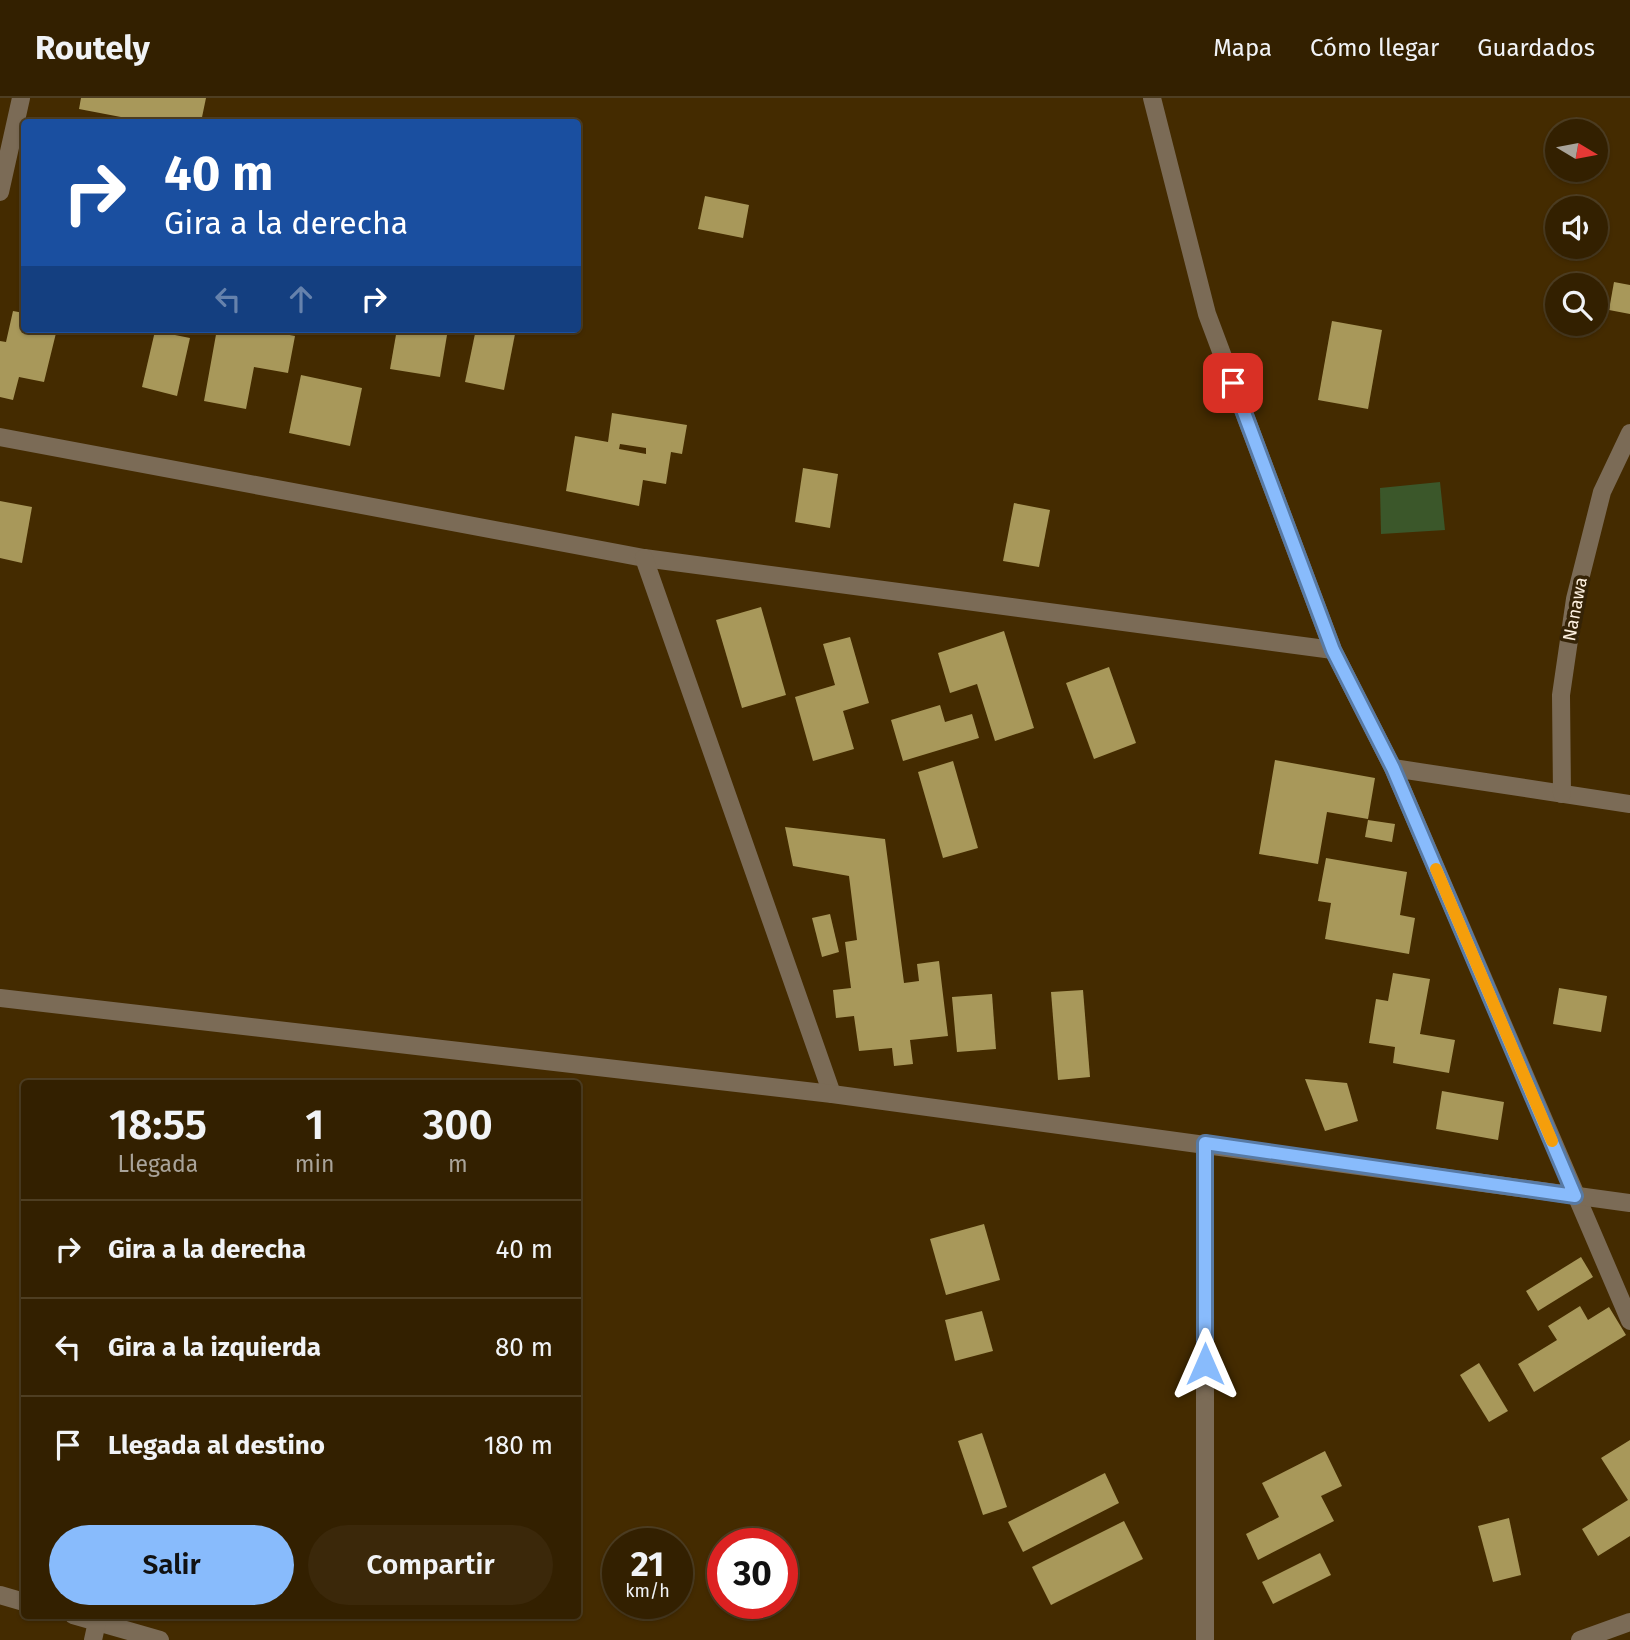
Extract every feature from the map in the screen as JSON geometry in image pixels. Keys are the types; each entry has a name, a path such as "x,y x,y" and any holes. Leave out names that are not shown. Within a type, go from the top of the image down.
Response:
{"street":[{"path":"0,192 21,98"},
{"path":"1152,98 1208,314 1333,650 1393,768 1630,1321"},
{"name":"Nanawa","path":"1562,794 1561,695 1575,599 1602,492 1630,433"},
{"path":"0,437 644,558 1333,650"},
{"path":"644,558 832,1094"},
{"path":"1393,768 1630,804"},
{"path":"0,998 832,1094 1630,1203"},
{"path":"1205,1143 1205,1640"},
{"path":"0,1595 21,1601"},
{"path":"87,1619 160,1640"},
{"path":"93,1640 97,1622"},
{"path":"1580,1640 1630,1622"}],"green space":[{"path":"1440,482 1445,530 1381,534 1380,488"}],"building":[{"path":"81,98 206,98 202,119 131,119 79,109"},
{"path":"705,196 749,205 743,238 698,229"},
{"path":"1614,282 1630,285 1630,314 1609,310"},
{"path":"13,311 21,312 21,333 56,333 44,382 19,377 13,400 0,397 0,341 6,342"},
{"path":"1332,321 1382,330 1368,409 1318,400"},
{"path":"155,333 190,338 177,396 142,387"},
{"path":"216,333 279,333 295,336 288,373 254,367 246,409 204,401"},
{"path":"396,333 447,333 440,377 390,369"},
{"path":"475,333 515,333 504,390 465,382"},
{"path":"301,375 362,388 350,446 289,433"},
{"path":"612,413 687,425 682,454 671,452 666,484 643,480 639,506 566,491 575,436 608,442","holes":["620,444 646,448 646,454 619,449"]},
{"path":"803,468 838,474 830,528 795,522"},
{"path":"0,501 32,507 22,563 0,558"},
{"path":"1014,503 1050,510 1039,567 1003,561"},
{"path":"761,607 786,695 742,708 716,620"},
{"path":"1004,631 1034,728 995,741 977,684 950,693 938,653"},
{"path":"850,637 869,703 843,711 854,749 813,761 795,697 835,685 823,644"},
{"path":"1109,667 1136,743 1094,759 1066,683"},
{"path":"940,705 945,722 972,714 979,738 903,761 891,720"},
{"path":"1275,760 1375,778 1368,819 1327,812 1318,864 1259,854"},
{"path":"953,761 978,848 943,858 918,772"},
{"path":"1368,820 1395,824 1392,842 1365,837"},
{"path":"785,827 885,839 904,983 919,981 917,964 939,961 948,1036 910,1040 913,1064 894,1066 892,1048 859,1051 854,1016 836,1018 833,990 851,988 845,942 857,940 849,876 793,866"},
{"path":"1326,858 1407,872 1400,915 1415,918 1409,954 1325,939 1331,903 1318,901"},
{"path":"830,914 839,952 822,957 812,918"},
{"path":"1393,973 1430,979 1420,1034 1455,1040 1449,1073 1393,1063 1395,1047 1369,1043 1376,999 1388,1001"},
{"path":"1559,988 1607,996 1601,1032 1553,1024"},
{"path":"1083,990 1090,1077 1058,1080 1051,992"},
{"path":"992,994 996,1049 957,1052 952,997"},
{"path":"1305,1079 1347,1083 1358,1121 1325,1131"},
{"path":"1442,1091 1504,1102 1498,1140 1436,1129"},
{"path":"984,1224 1000,1280 946,1295 930,1239"},
{"path":"1581,1257 1593,1277 1538,1311 1526,1291"},
{"path":"1580,1306 1588,1320 1609,1307 1626,1335 1534,1392 1518,1364 1557,1340 1548,1326"},
{"path":"982,1311 993,1351 955,1361 945,1320"},
{"path":"1479,1363 1508,1411 1489,1422 1460,1375"},
{"path":"982,1433 1007,1507 983,1515 958,1441"},
{"path":"1630,1440 1630,1536 1598,1556 1582,1529 1628,1500 1601,1458"},
{"path":"1325,1451 1342,1486 1321,1496 1334,1521 1258,1560 1246,1534 1279,1517 1262,1483"},
{"path":"1105,1473 1119,1503 1023,1552 1008,1522"},
{"path":"1509,1518 1521,1575 1493,1582 1478,1526"},
{"path":"1124,1521 1143,1559 1051,1605 1032,1567"},
{"path":"1320,1553 1331,1575 1273,1604 1262,1582"}],"slow traffic":[{"path":"1436,869 1552,1141"}],"route":[{"path":"1205,1364 1205,1143 1575,1196 1393,768 1333,650 1233,383"}]}
